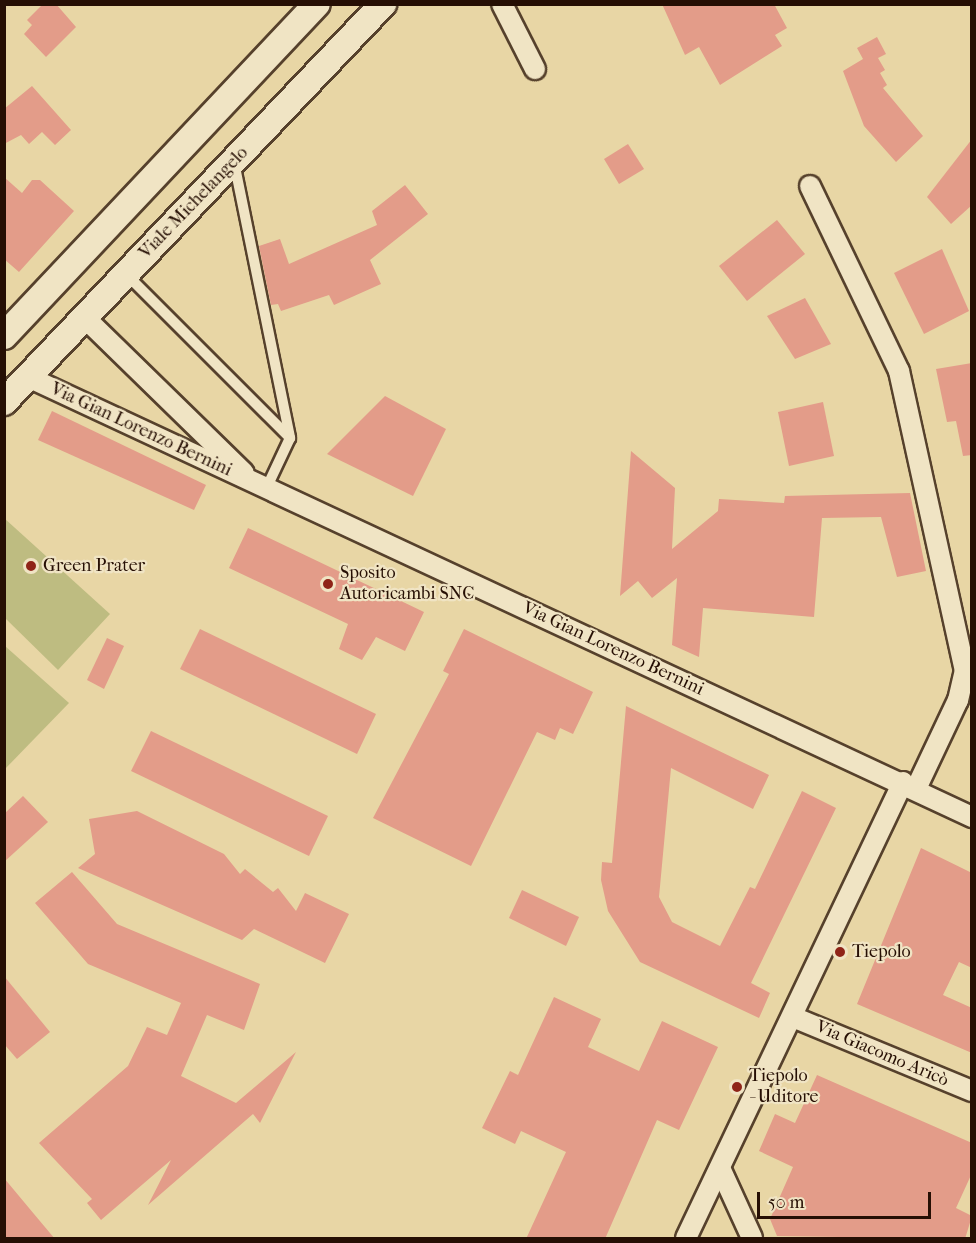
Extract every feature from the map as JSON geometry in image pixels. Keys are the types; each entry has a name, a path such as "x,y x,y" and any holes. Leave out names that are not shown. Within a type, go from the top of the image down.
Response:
{"street":[{"path":"4,336 317,4"},
{"name":"Viale Michelangelo","path":"4,402 383,4"},
{"path":"502,4 535,69"},
{"path":"686,1239 910,786 958,700 965,670 899,371 810,186"},
{"name":"Via Gian Lorenzo Bernini","path":"84,317 260,486"},
{"name":"Via Gian Lorenzo Bernini","path":"28,377 910,786 972,817"},
{"name":"Via Giacomo Aricò","path":"794,1017 972,1091"},
{"path":"720,1168 752,1239"}],"lane":[{"path":"234,161 290,438 260,486"},
{"path":"126,274 290,438"}],"shaded area":[{"name":"Green Prater","path":"4,518 110,614 58,670 5,618"},
{"path":"5,646 69,703 5,769"}],"building":[{"path":"43,4 56,4 76,27 46,57 24,34 32,25 27,20"},
{"path":"662,4 774,4 787,28 775,35 782,46 720,85 699,47 685,55"},
{"path":"877,37 886,54 878,58 885,70 880,73 887,85 883,88 923,136 896,162 864,126 843,71 863,59 857,48"},
{"path":"32,86 71,130 55,145 42,132 29,144 21,135 4,144 4,109"},
{"path":"972,139 972,205 951,224 927,197"},
{"path":"628,144 644,169 619,184 604,159"},
{"path":"4,177 22,193 32,180 40,180 74,211 19,272 4,259"},
{"path":"405,185 428,214 370,260 381,284 334,305 329,295 281,311 278,304 271,305 259,246 280,239 289,264 377,225 372,211"},
{"path":"777,220 805,254 747,301 719,266"},
{"path":"942,249 969,311 924,334 894,273"},
{"path":"805,298 831,344 795,359 767,316"},
{"path":"972,363 972,455 963,456 956,421 947,422 936,369"},
{"path":"385,396 446,429 413,496 327,454"},
{"path":"823,402 834,456 789,466 778,412"},
{"path":"52,411 206,485 194,510 38,440"},
{"path":"631,451 675,488 672,549 718,511 719,499 784,503 785,496 910,493 926,571 897,577 881,517 822,518 814,617 703,608 699,657 672,645 677,578 652,598 638,581 620,596"},
{"path":"248,528 424,612 405,651 376,637 362,660 339,649 348,624 229,568"},
{"path":"200,629 376,714 357,754 180,669"},
{"path":"464,629 593,692 573,734 560,728 555,740 537,732 471,866 373,818 449,674 443,671"},
{"path":"107,638 124,646 104,689 87,680"},
{"path":"626,706 769,775 753,809 671,768 659,897 672,922 720,946 750,887 755,889 802,791 836,808 751,983 770,993 759,1018 640,962 608,911 601,880 602,862 612,863"},
{"path":"151,731 328,816 309,856 131,771"},
{"path":"23,796 48,822 4,862 4,814"},
{"path":"137,811 224,854 240,874 245,869 273,892 278,888 296,911 305,893 349,914 325,963 254,929 242,940 78,868 95,854 89,819"},
{"path":"921,848 972,873 972,968 959,962 943,995 972,1008 972,1053 857,1004"},
{"path":"72,872 117,924 260,984 244,1030 207,1015 181,1076 236,1103 296,1052 260,1123 253,1114 148,1205 171,1160 101,1220 87,1203 92,1199 39,1143 128,1066 147,1027 167,1035 181,1003 88,964 35,903"},
{"path":"522,890 579,917 566,946 509,918"},
{"path":"4,976 50,1032 17,1059 4,1044"},
{"path":"554,997 601,1019 588,1047 639,1071 662,1021 718,1047 679,1130 657,1120 605,1239 526,1239 566,1152 521,1131 515,1144 482,1128 510,1071 518,1075"},
{"path":"817,1075 972,1143 972,1173 956,1208 972,1216 965,1239 777,1236 770,1219 793,1167 759,1151 775,1114 795,1123"},
{"path":"4,1178 34,1214 55,1239 4,1239"}],"place":[{"name":"Green Prater","path":"31,566"},
{"name":"Sposito Autoricambi SNC","path":"328,584"},
{"name":"Tiepolo","path":"840,952"},
{"name":"Tiepolo - Uditore","path":"737,1087"}]}
